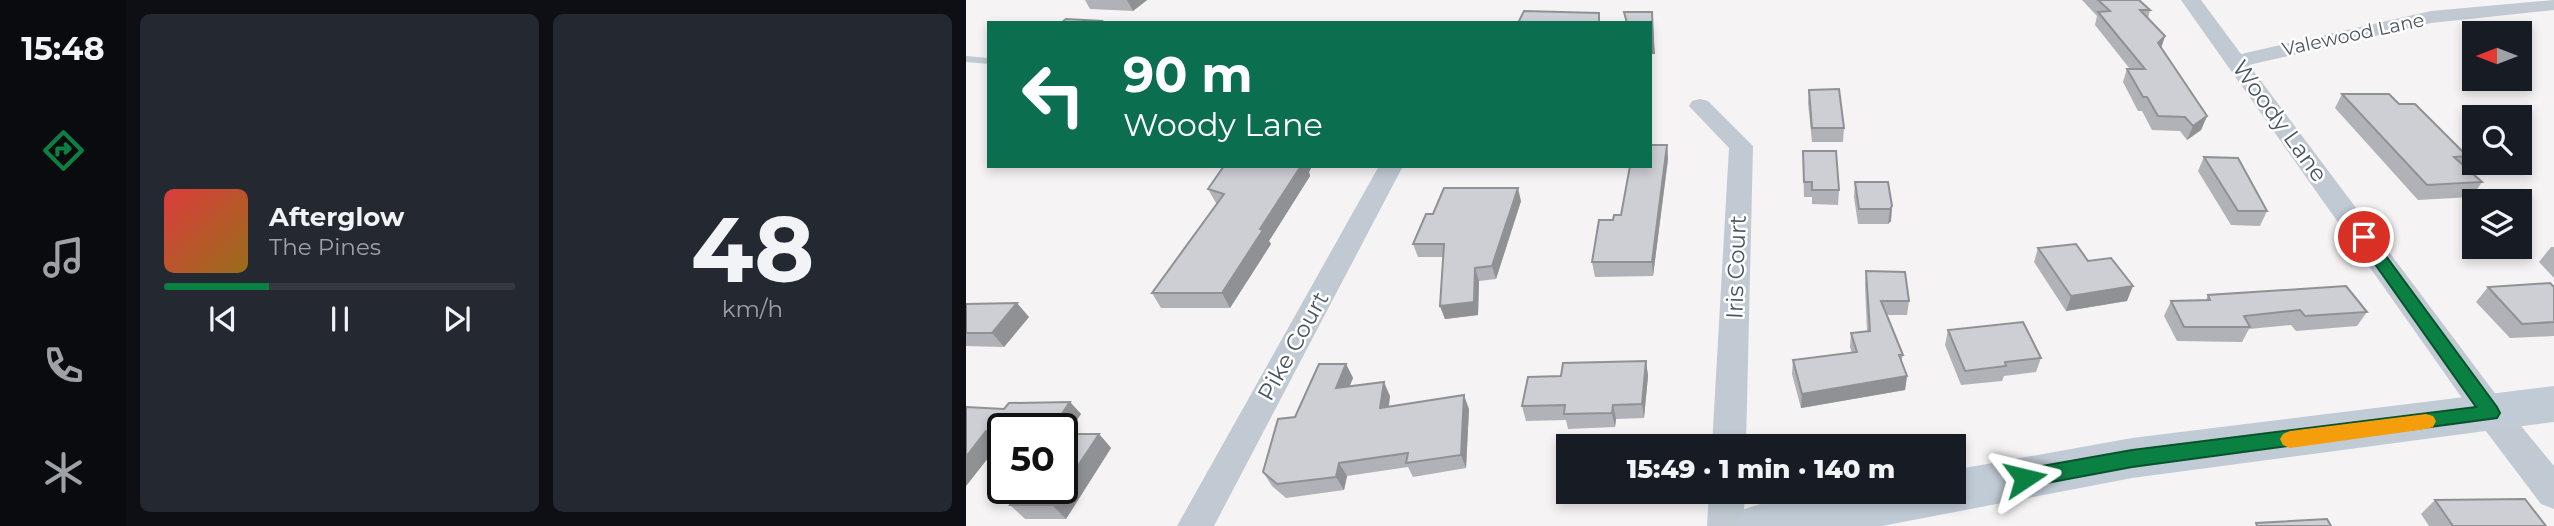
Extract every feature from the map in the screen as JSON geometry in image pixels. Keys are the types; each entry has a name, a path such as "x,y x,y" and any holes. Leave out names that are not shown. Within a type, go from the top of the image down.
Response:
{"main road":[{"path":"1966,488 2132,458 2554,404"},
{"path":"1760,526 1880,504"}],"street":[{"name":"Woody Lane","path":"2191,0 2491,413 2554,493"},
{"name":"Valewood Lane","path":"2236,61 2431,17 2554,4"},
{"name":"Iris Court","path":"1700,106 1741,146 1729,434"},
{"name":"Pike Court","path":"1195,526 1390,168"},
{"path":"1726,526 1727,504"}],"lane":[{"path":"966,59 987,61"}],"building":[{"path":"2098,0 2139,0 2150,10 2140,10 2165,36 2158,43 2207,116 2193,126 2185,117 2158,116 2127,69 2145,69 2098,12 2110,11"},
{"path":"1524,11 1599,13 1599,21 1519,21"},
{"path":"1624,12 1652,12 1653,40 1652,21 1626,21"},
{"path":"1066,19 1102,21 1064,21"},
{"path":"1839,89 1844,128 1812,128 1809,90"},
{"path":"2342,94 2389,94 2399,104 2415,104 2462,151 2462,156 2454,157 2462,164 2462,175 2474,175 2482,182 2427,185"},
{"path":"1652,145 1667,145 1652,262 1592,262 1599,220 1613,220 1614,215 1621,215 1630,168 1652,168"},
{"path":"1803,151 1836,151 1839,190 1812,190 1812,182 1804,182"},
{"path":"2204,157 2238,158 2267,211 2238,211"},
{"path":"1223,168 1300,168 1222,293 1152,293 1224,194 1208,189"},
{"path":"1855,182 1888,182 1892,206 1890,209 1859,209"},
{"path":"1444,188 1518,188 1492,266 1475,268 1474,302 1440,306 1444,244 1413,244 1426,214 1433,214"},
{"path":"2076,244 2088,261 2111,258 2133,286 2071,296 2038,248"},
{"path":"1866,271 1905,272 1909,301 1881,301 1903,355 1899,355 1907,376 1802,394 1793,360 1857,352 1851,333 1870,331"},
{"path":"2550,283 2554,287 2554,322 2522,324 2488,287"},
{"path":"2346,286 2367,312 2305,316 2300,310 2244,316 2250,327 2184,327 2171,301 2210,300 2208,295"},
{"path":"1017,303 992,333 966,333 966,304"},
{"path":"2023,322 2041,358 2005,362 2006,366 1965,371 1948,330"},
{"path":"1646,361 1642,404 1613,405 1612,413 1564,414 1565,405 1522,406 1528,377 1561,376 1563,363"},
{"path":"1319,364 1346,364 1336,388 1384,382 1380,408 1464,395 1461,455 1406,463 1408,453 1339,463 1336,477 1277,484 1263,472 1278,419 1295,417"},
{"path":"1070,402 1062,413 987,413 987,431 966,457 966,407 1004,409 1009,403"},
{"path":"1078,434 1099,434 1078,466"},
{"path":"2525,499 2546,526 2453,526 2435,500"},
{"path":"1011,504 1053,504 1052,505"},
{"path":"2327,519 2331,526 2257,526 2256,523"}],"slow traffic":[{"path":"2290,439 2426,421"}],"route":[{"path":"2025,478 2132,458 2491,413 2364,237"}]}
